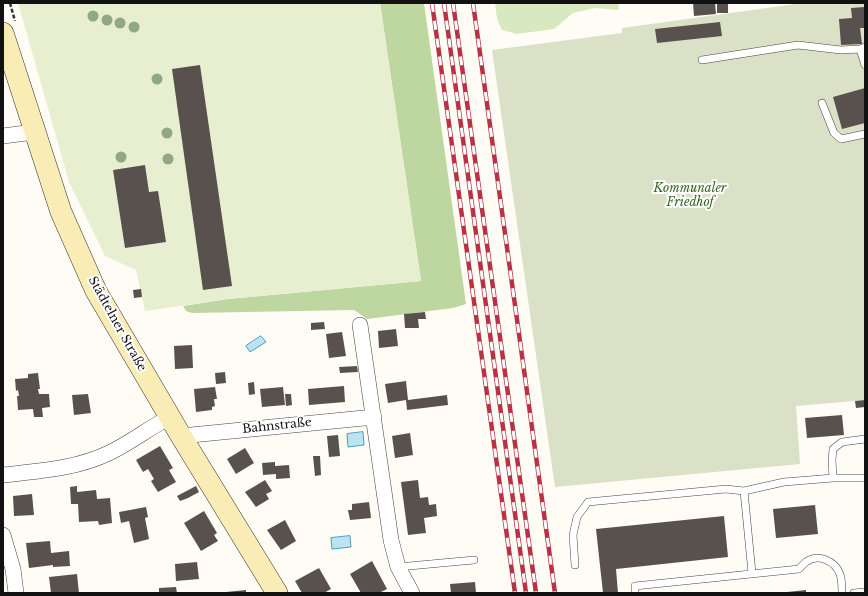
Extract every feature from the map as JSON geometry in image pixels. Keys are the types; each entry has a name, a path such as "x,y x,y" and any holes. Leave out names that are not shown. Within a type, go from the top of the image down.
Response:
{"street":[{"name":"Städtelner Straße","path":"3,33 7,63 34,132 61,212 96,291 181,436 276,593"},
{"path":"3,136 34,132"},
{"path":"360,325 391,540 398,567 412,593"},
{"path":"3,475 54,469 84,463 109,453 170,417"},
{"name":"Bahnstraße","path":"181,436 374,417"},
{"path":"3,536 13,570 16,593"}],"lane":[{"path":"702,60 798,45 841,50 862,48 865,65"},
{"path":"822,103 834,133 840,139 865,134"},
{"path":"833,478 832,460 834,449 842,442 865,439"},
{"path":"575,565 573,535 577,517 588,502 726,489 744,491 784,482 833,478 865,478"},
{"path":"744,491 752,573"},
{"path":"635,593 635,586 799,569 807,561 818,558 828,560 836,567 840,575 842,593"},
{"path":"398,567 474,560"},
{"path":"854,593 865,592"}],"green space":[{"path":"18,3 380,3 421,281 228,299 145,311 136,270 105,256 69,182"},
{"path":"380,3 424,3 466,304 453,308 367,319 354,310 192,313 186,311 183,306 228,299 421,281"},
{"path":"495,3 618,3 619,10 595,8 573,13 554,29 517,34 502,30 497,19"},
{"name":"Kommunaler Friedhof","path":"803,3 865,3 865,400 796,406 800,464 555,487 492,50 622,33 622,28"}],"water":[{"path":"261,336 266,342 250,352 246,346"},
{"path":"363,432 364,445 348,447 347,434"},
{"path":"350,536 351,547 332,549 331,538"}],"building":[{"path":"693,3 715,3 716,14 694,16"},
{"path":"717,3 728,3 728,13 717,13"},
{"path":"865,7 865,28 860,28 862,44 841,45 839,19 852,18 851,8"},
{"path":"720,22 722,36 657,43 655,29"},
{"path":"200,65 232,286 203,290 172,69"},
{"path":"865,88 865,123 842,129 833,97"},
{"path":"145,165 149,192 158,191 166,242 125,248 113,170"},
{"path":"141,289 142,297 134,298 133,290"},
{"path":"425,312 426,319 418,319 419,328 405,328 404,314"},
{"path":"324,322 325,329 311,330 311,323"},
{"path":"396,329 398,346 379,348 378,331"},
{"path":"342,332 346,356 329,358 326,334"},
{"path":"192,345 193,368 175,369 174,346"},
{"path":"357,366 358,372 340,373 339,367"},
{"path":"225,372 226,383 216,384 215,373"},
{"path":"38,373 40,389 38,389 39,394 49,394 50,407 42,408 43,417 34,417 33,409 18,410 17,396 19,396 18,390 16,391 15,379 28,378 28,374"},
{"path":"406,381 408,400 447,395 448,405 407,410 406,400 388,403 385,384"},
{"path":"254,382 255,394 249,395 248,383"},
{"path":"344,386 345,402 309,405 308,389"},
{"path":"215,387 217,399 214,399 215,406 212,407 212,410 196,412 194,389"},
{"path":"283,387 285,405 262,407 260,389"},
{"path":"88,394 91,413 74,415 72,395"},
{"path":"285,394 291,394 292,405 286,406"},
{"path":"865,400 865,407 856,408 855,401"},
{"path":"842,415 844,435 807,438 805,418"},
{"path":"410,433 413,455 395,458 392,436"},
{"path":"338,435 340,456 329,457 327,436"},
{"path":"160,446 173,468 169,470 176,482 158,492 151,481 154,479 148,469 143,472 136,460"},
{"path":"245,448 254,463 236,474 227,459"},
{"path":"313,456 320,456 321,475 315,476"},
{"path":"275,462 275,466 289,465 290,478 276,479 276,474 263,475 262,463"},
{"path":"265,480 272,491 266,494 269,499 256,507 245,492"},
{"path":"418,480 420,498 428,497 429,505 436,504 437,516 424,518 426,533 408,535 401,482"},
{"path":"77,486 77,492 96,490 97,499 110,498 112,523 99,525 98,521 79,522 78,504 71,504 70,487"},
{"path":"196,486 199,492 180,501 177,496"},
{"path":"32,494 34,515 14,516 13,496"},
{"path":"369,502 371,518 350,520 348,510 352,510 352,504"},
{"path":"815,505 818,534 776,538 773,509"},
{"path":"146,507 148,517 145,518 149,539 134,543 129,521 121,523 119,512"},
{"path":"204,511 217,533 214,535 218,541 201,551 184,523"},
{"path":"724,516 728,557 616,569 618,593 603,593 596,529"},
{"path":"285,520 296,541 281,550 267,530"},
{"path":"50,541 51,553 69,551 70,566 53,567 53,565 29,568 26,543"},
{"path":"372,561 387,589 379,593 361,593 350,574"},
{"path":"197,562 199,579 176,581 175,564"},
{"path":"319,568 331,589 324,593 302,593 295,581"},
{"path":"77,574 79,593 51,593 49,577"},
{"path":"475,582 476,593 451,593 450,584"},
{"path":"176,587 177,593 159,593 159,588"},
{"path":"246,590 246,593 226,593 226,592"},
{"path":"806,590 806,593 787,593 787,592"}],"railway":[{"path":"432,3 515,593"},
{"path":"444,3 526,593"},
{"path":"453,3 536,593"},
{"path":"473,3 555,593"}]}
